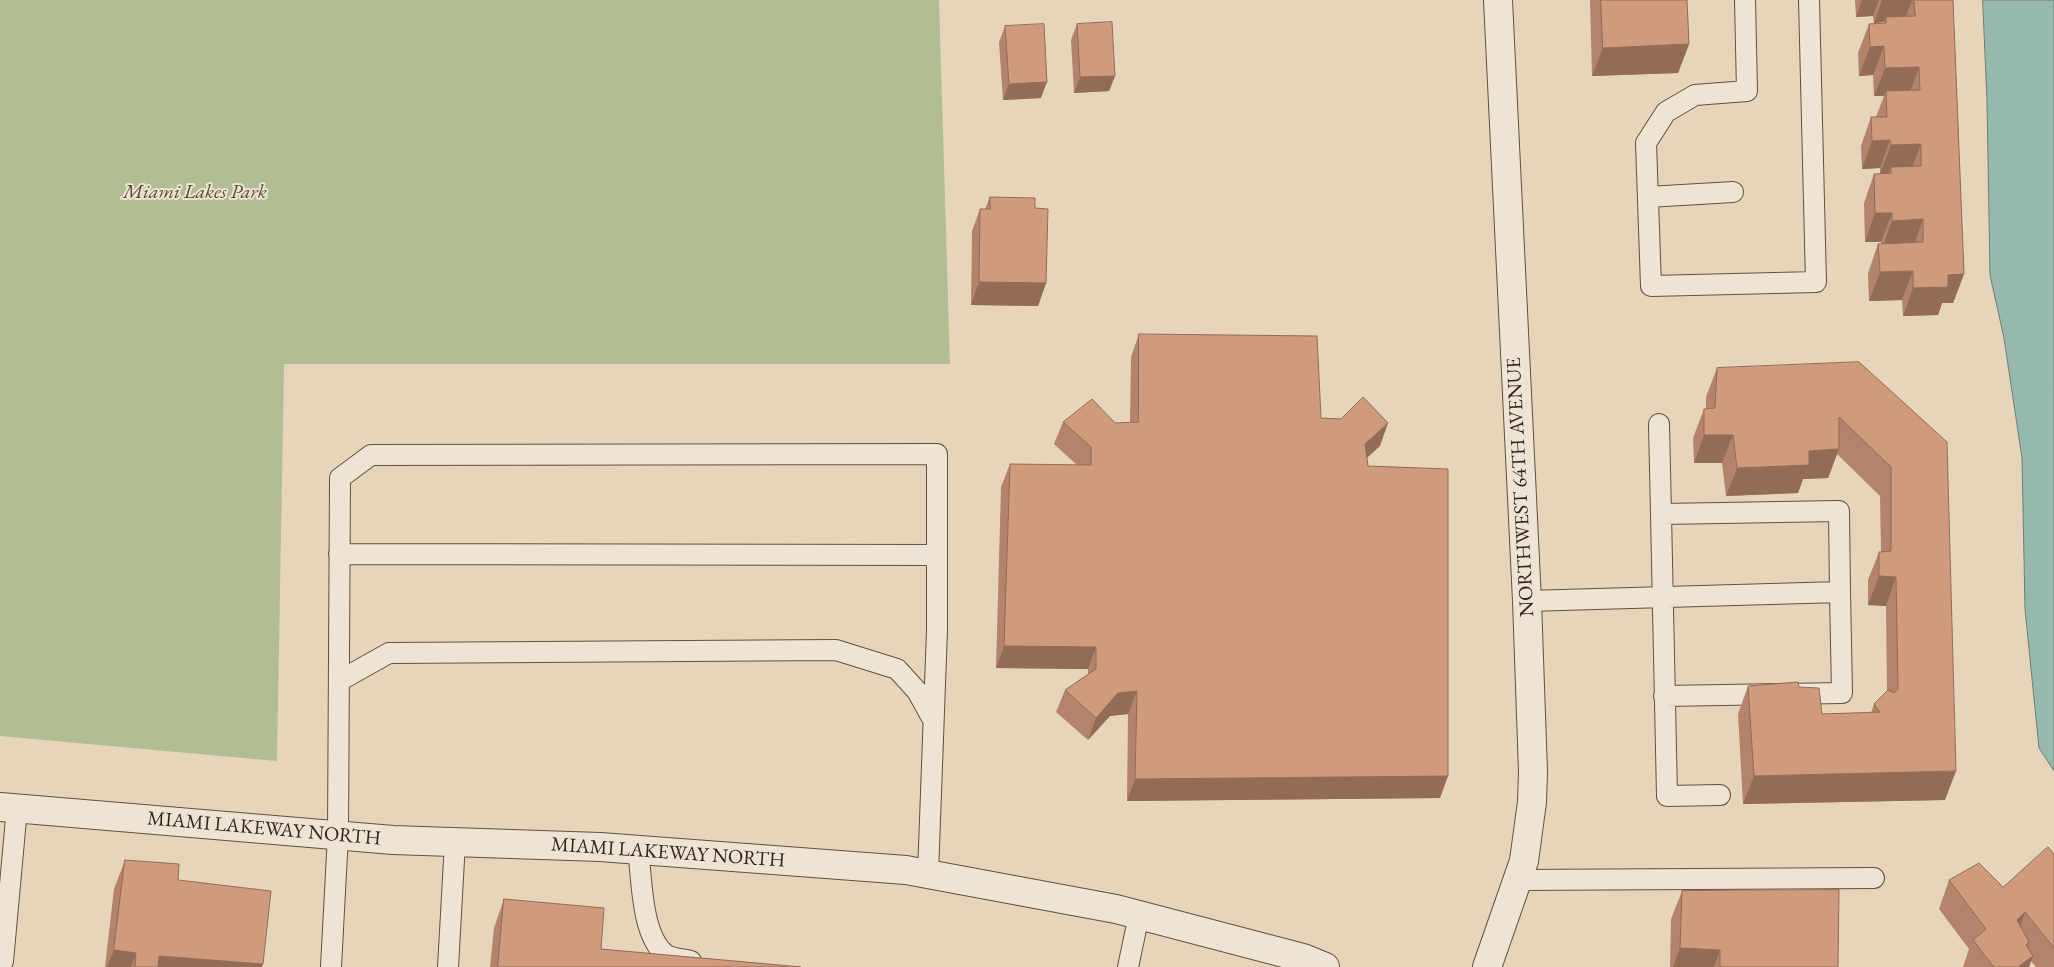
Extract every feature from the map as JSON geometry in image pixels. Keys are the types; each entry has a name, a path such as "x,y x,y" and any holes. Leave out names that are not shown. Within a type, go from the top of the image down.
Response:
{"street":[{"name":"NORTHWEST 64TH AVENUE","path":"1487,967 1519,880 1529,829 1533,772 1527,601 1498,0"},
{"name":"MIAMI LAKEWAY NORTH","path":"8,807 338,835 638,850 896,869 1139,914 1303,958 1325,967"}],"lane":[{"path":"1745,0 1747,91 1695,95 1666,112 1646,144 1651,286 1816,282 1808,0"},
{"path":"1648,197 1733,192"},
{"path":"1659,424 1667,796 1720,795"},
{"path":"331,967 338,835 340,478 371,455 937,454 937,555 928,874"},
{"path":"1661,514 1838,510 1842,693 1664,696"},
{"path":"340,554 937,555"},
{"path":"1527,601 1662,595 1840,592"},
{"path":"339,681 390,653 836,650 896,669 917,691 933,720"},
{"path":"2,961 8,807"},
{"path":"448,967 455,842"},
{"path":"638,850 647,921 654,942 666,955 712,963"},
{"path":"1519,880 1874,878"},
{"path":"1128,967 1139,914"}],"green space":[{"name":"Miami Lakes Park","path":"0,0 939,0 950,364 284,364 277,761 0,736"}],"water":[{"path":"1983,0 2054,0 2054,771 2039,748 2025,609 2022,458 2004,338 1990,275"}],"building":[{"path":"1601,0 1687,0 1689,44 1603,48"},
{"path":"1914,0 1953,0 1964,274 1948,275 1948,287 1913,288 1913,271 1880,272 1878,244 1923,242 1923,219 1892,221 1892,213 1875,213 1874,174 1891,173 1891,167 1921,166 1921,144 1891,145 1890,140 1872,141 1871,117 1887,117 1886,91 1920,90 1919,67 1885,68 1884,46 1870,47 1869,24 1886,23 1886,17 1915,16"},
{"path":"1112,22 1115,76 1080,77 1077,24"},
{"path":"1044,24 1047,82 1009,84 1005,26"},
{"path":"990,197 1035,198 1035,208 1048,209 1046,283 979,282 980,209 990,209"},
{"path":"1139,334 1317,336 1321,418 1341,419 1363,397 1388,423 1365,444 1368,466 1448,469 1448,776 1135,779 1137,691 1118,693 1096,718 1065,690 1096,669 1096,647 1004,646 1010,464 1091,465 1091,447 1063,422 1092,399 1115,423 1138,422"},
{"path":"1859,362 1947,442 1956,771 1754,776 1748,686 1798,682 1799,687 1819,688 1822,714 1880,712 1874,704 1888,690 1894,693 1898,689 1896,577 1879,576 1879,552 1891,551 1891,467 1839,417 1839,449 1809,451 1809,465 1737,468 1733,435 1704,435 1704,409 1715,408 1717,368"},
{"path":"2048,847 2054,854 2054,948 2025,912 2017,920 2029,942 2026,945 2033,956 2018,967 1994,967 1973,940 1986,929 1949,880 1979,863 2003,887"},
{"path":"125,860 179,864 178,880 271,891 263,964 159,956 158,967 135,967 136,953 114,950"},
{"path":"1839,890 1838,967 1720,967 1720,950 1680,948 1682,891"},
{"path":"504,899 604,908 601,949 801,967 498,967"}]}
